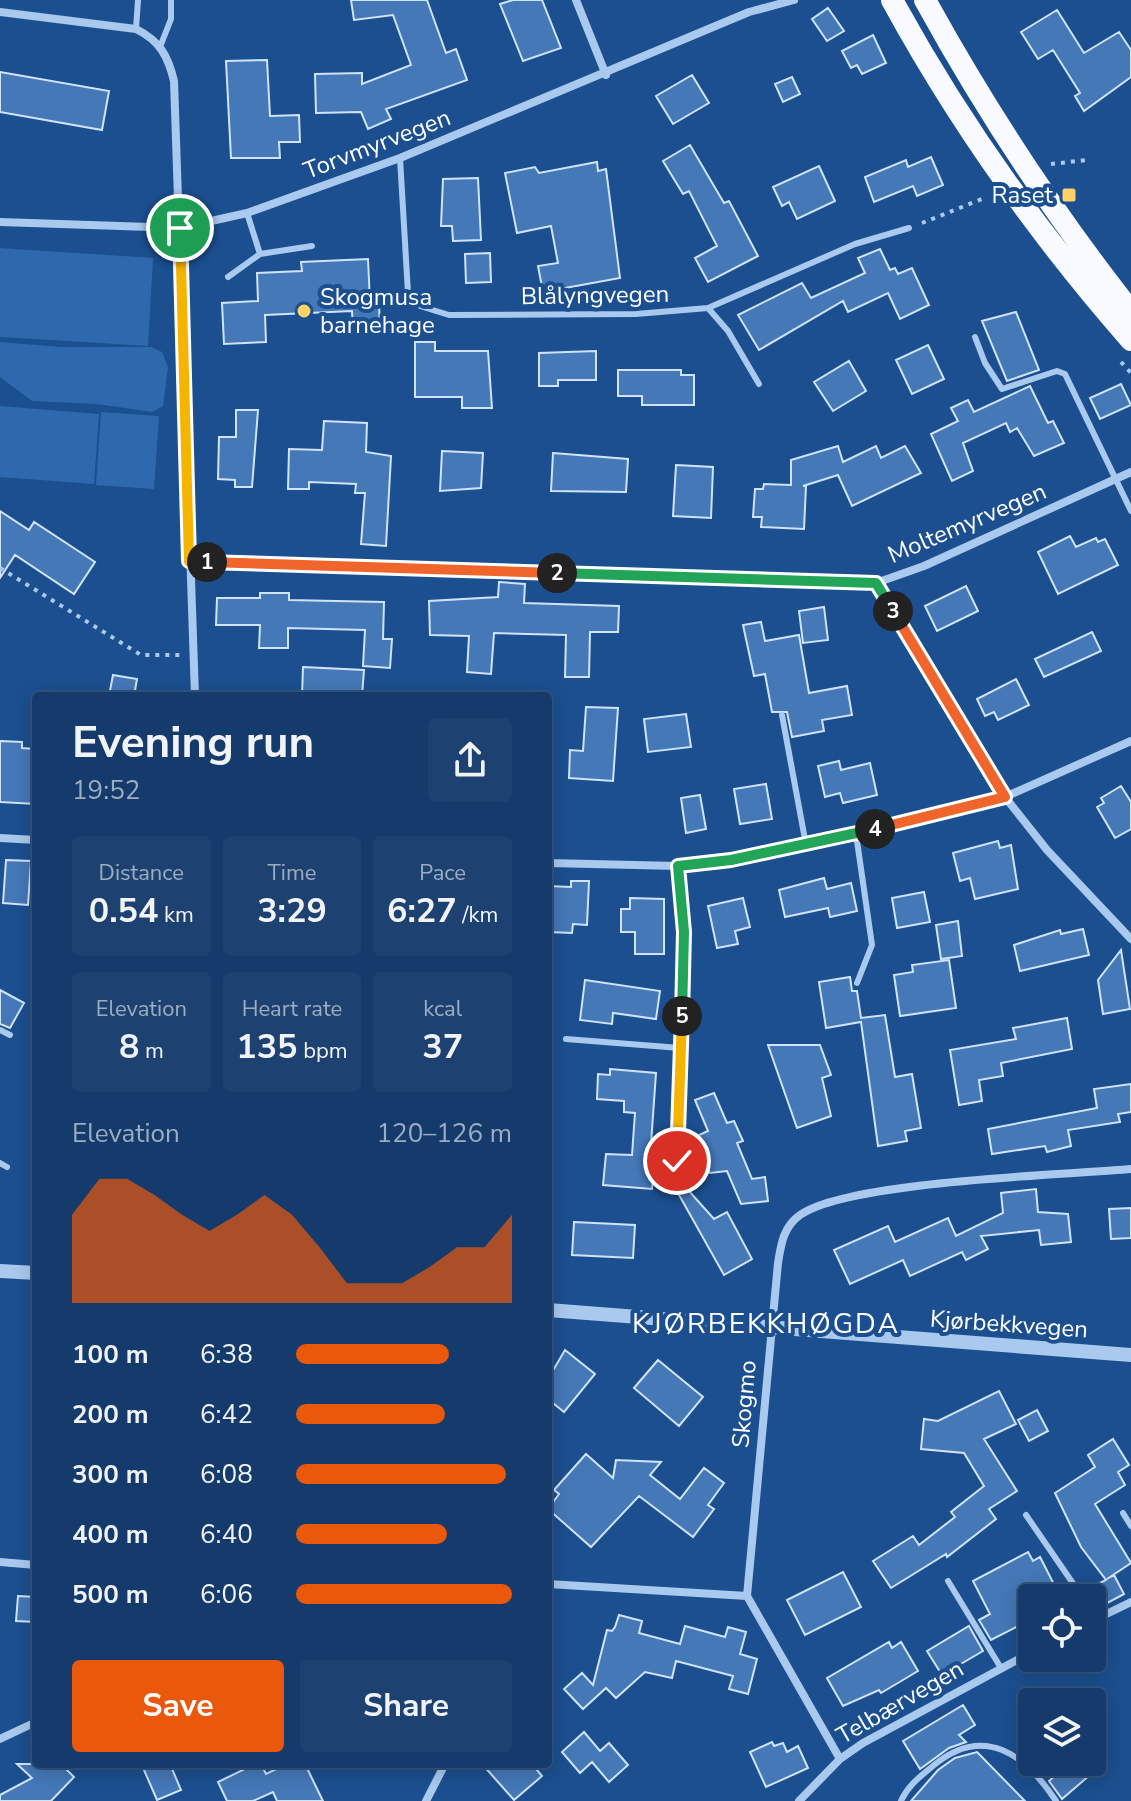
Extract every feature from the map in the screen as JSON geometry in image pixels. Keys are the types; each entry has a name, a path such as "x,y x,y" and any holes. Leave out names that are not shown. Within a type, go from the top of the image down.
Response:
{"highway":[{"path":"892,0 940,81 1033,220 1131,340"},
{"path":"925,0 986,106 1083,249 1131,312"}],"street":[{"path":"576,0 606,75"},
{"name":"Torvmyrvegen","path":"0,222 180,228 247,213 400,158 606,75 749,12 768,0"},
{"name":"Torvmyrvegen","path":"749,12 794,0"},
{"path":"0,12 136,29 168,56 174,81 195,692"},
{"name":"Moltemyrvegen","path":"189,561 876,583 924,566 1131,472"},
{"path":"552,863 678,866 806,845 1005,797 1131,741"},
{"path":"1005,797 1047,850 1131,939"},
{"path":"0,838 32,840"},
{"path":"677,1161 684,932 678,866"},
{"name":"Skogmo","path":"747,1596 771,1327 783,1235 800,1215 841,1200 904,1189 1131,1169"},
{"path":"0,1271 32,1273"},
{"name":"Kjørbekkvegen","path":"552,1310 1131,1355"},
{"path":"0,1562 32,1565"},
{"path":"552,1584 747,1596 840,1759"},
{"path":"1106,1613 1131,1602"},
{"name":"Telbærvegen","path":"799,1801 840,1759 1018,1659"},
{"path":"0,1739 32,1724"},
{"path":"426,1801 443,1768"}],"lane":[{"path":"136,29 138,0"},
{"path":"160,47 171,19 171,0"},
{"name":"Blålyngvegen","path":"400,158 408,293 420,306 449,315 636,314 708,308 855,244 909,228"},
{"path":"247,213 260,254"},
{"path":"228,277 260,254 312,246"},
{"path":"708,308 728,331 759,384"},
{"path":"975,337 985,363 1002,389 1057,371 1065,374 1131,511"},
{"path":"782,715 806,845"},
{"path":"856,834 872,945 857,983"},
{"path":"0,1030 10,1035"},
{"path":"566,1039 680,1048"},
{"path":"1123,1513 1131,1526"},
{"path":"1026,1515 1073,1584"},
{"path":"948,1581 1001,1668"},
{"path":"901,1801 907,1789 953,1750 968,1744 984,1744 1014,1756 1056,1801"}],"path":[{"path":"1051,164 1087,160"},
{"path":"909,228 987,197"},
{"path":"0,568 141,655 193,656"},
{"path":"876,583 1005,797"}],"shaded area":[{"path":"0,248 153,258 148,346 0,337"},
{"path":"0,342 62,347 151,347 162,352 168,367 163,406 152,412 97,404 32,401 0,377"},
{"path":"0,406 99,414 94,484 0,477"},
{"path":"101,412 159,416 154,489 96,485"}],"building":[{"path":"351,0 427,0 446,53 456,49 467,80 386,109 391,119 368,129 361,112 316,113 315,74 362,73 362,84 411,65 393,15 354,20"},
{"path":"513,0 542,0 561,48 523,61 500,4"},
{"path":"828,8 844,31 827,41 812,19"},
{"path":"1057,10 1084,53 1119,32 1131,50 1131,77 1084,111 1075,96 1080,93 1053,50 1038,59 1021,32"},
{"path":"873,35 886,63 862,74 857,65 851,68 842,51"},
{"path":"267,60 270,116 299,115 300,142 279,142 280,158 231,158 226,61"},
{"path":"0,72 109,91 102,130 0,112"},
{"path":"692,75 709,103 673,124 656,96"},
{"path":"792,77 800,94 783,102 775,84"},
{"path":"690,145 724,203 729,201 758,256 708,282 695,258 717,246 689,191 683,194 663,161"},
{"path":"931,157 943,185 917,196 913,186 874,202 865,177 906,160 908,167"},
{"path":"597,162 598,171 606,169 620,278 543,292 538,266 558,263 551,226 517,233 505,173 535,167 539,173"},
{"path":"819,166 835,201 797,219 789,202 782,206 773,187"},
{"path":"478,178 481,240 453,241 452,226 441,226 443,179"},
{"path":"880,249 890,270 895,268 898,274 912,268 929,305 900,319 888,293 848,312 843,301 759,350 738,315 802,283 811,298 865,273 858,258"},
{"path":"490,253 491,282 466,283 465,254"},
{"path":"368,259 370,302 379,301 380,329 353,330 352,311 265,315 266,342 224,344 222,303 258,301 257,273 302,271 301,262"},
{"path":"1016,312 1039,370 1007,381 982,321"},
{"path":"415,342 435,342 435,351 488,351 492,408 462,408 462,397 415,397"},
{"path":"928,345 944,379 912,394 896,360"},
{"path":"596,351 596,380 558,380 558,386 539,386 539,353"},
{"path":"849,361 866,391 833,411 814,382"},
{"path":"618,370 681,370 681,375 694,375 694,405 642,405 642,396 618,396"},
{"path":"1121,384 1131,405 1100,419 1090,398"},
{"path":"1030,386 1048,423 1053,421 1064,443 1034,456 1017,428 1010,432 1006,423 963,443 973,471 952,481 931,434 958,421 951,408 968,400 974,412"},
{"path":"236,410 258,410 252,487 235,487 235,480 218,479 219,437 236,437"},
{"path":"324,421 367,423 366,452 391,456 386,546 361,544 365,493 355,493 356,484 309,482 309,489 288,489 289,449 322,450"},
{"path":"838,446 843,462 876,446 881,458 905,446 921,473 852,506 838,475 803,486 806,486 804,529 761,527 762,517 753,517 755,489 763,489 764,484 791,485 791,460"},
{"path":"442,451 483,453 481,488 440,491"},
{"path":"553,453 628,459 626,492 551,491"},
{"path":"676,465 713,467 711,518 673,516"},
{"path":"0,511 29,530 34,522 95,562 74,594 15,555 0,578"},
{"path":"1070,536 1076,547 1096,538 1098,542 1105,539 1118,565 1058,594 1038,552"},
{"path":"499,582 525,584 524,603 619,606 618,632 590,632 589,677 565,677 566,635 494,633 491,674 467,672 469,636 430,635 429,601 498,597"},
{"path":"966,586 978,611 937,631 925,606"},
{"path":"260,593 289,593 289,600 384,602 383,639 392,639 390,668 363,666 365,630 288,628 288,648 259,648 260,625 216,625 217,598 260,598"},
{"path":"824,607 828,640 803,643 799,611"},
{"path":"761,622 765,641 799,635 809,693 847,686 852,715 822,720 824,731 792,737 787,712 772,712 765,674 754,676 743,625"},
{"path":"1092,632 1101,651 1044,677 1035,659"},
{"path":"303,667 364,670 362,692 302,692"},
{"path":"113,675 137,679 135,692 110,692"},
{"path":"1016,679 1029,705 998,720 994,712 985,716 977,699"},
{"path":"586,707 618,708 613,781 569,778 570,750 583,751"},
{"path":"686,714 691,747 648,752 644,719"},
{"path":"0,741 22,742 22,748 32,749 32,804 0,802"},
{"path":"839,761 841,770 870,763 877,795 843,803 840,793 825,797 818,766"},
{"path":"766,784 772,819 740,824 734,789"},
{"path":"1121,786 1131,802 1131,829 1115,838 1097,807 1104,803 1101,798"},
{"path":"700,795 706,829 686,833 681,798"},
{"path":"998,841 1000,848 1011,845 1018,889 975,899 970,878 960,881 953,853"},
{"path":"6,860 31,861 28,905 3,903"},
{"path":"824,878 827,889 851,883 857,911 830,917 828,908 785,917 779,890"},
{"path":"571,881 589,881 587,925 573,924 572,933 552,932 552,886 571,887"},
{"path":"924,892 930,922 897,928 892,898"},
{"path":"630,898 664,899 664,954 635,954 635,932 621,932 621,909 630,909"},
{"path":"743,898 750,927 735,931 738,944 717,948 708,906"},
{"path":"958,921 962,956 941,959 936,925"},
{"path":"1083,929 1089,955 1020,971 1014,945 1060,930 1061,934"},
{"path":"1121,950 1130,1009 1103,1014 1098,980"},
{"path":"949,960 956,1008 900,1016 894,975 913,972 912,965"},
{"path":"850,977 852,991 857,991 861,1018 885,1015 895,1077 912,1074 921,1128 905,1131 907,1141 878,1146 861,1022 826,1028 819,982"},
{"path":"585,980 660,991 656,1019 613,1013 612,1024 580,1020"},
{"path":"0,990 24,1003 10,1028 0,1024"},
{"path":"1067,1018 1072,1049 1001,1063 1003,1076 979,1080 982,1101 959,1105 950,1050 1016,1039 1013,1028"},
{"path":"768,1045 820,1045 831,1075 822,1078 831,1116 797,1128"},
{"path":"610,1069 656,1073 651,1144 669,1145 667,1170 654,1168 652,1189 603,1185 606,1154 632,1155 635,1113 624,1112 624,1101 597,1099 598,1074 610,1075"},
{"path":"1131,1084 1131,1112 1118,1114 1120,1122 1068,1130 1071,1146 1047,1152 1045,1146 992,1154 988,1129 1097,1108 1094,1089"},
{"path":"714,1093 727,1123 734,1121 743,1141 737,1143 752,1179 765,1177 768,1201 741,1204 727,1171 710,1173 700,1148 705,1148 699,1135 708,1131 695,1100"},
{"path":"680,1181 714,1219 727,1212 752,1259 724,1275 674,1186"},
{"path":"1036,1189 1038,1212 1068,1214 1071,1242 1041,1245 1039,1230 981,1236 988,1249 966,1260 962,1252 910,1276 903,1260 850,1284 834,1250 888,1226 895,1242 948,1218 956,1236 1003,1213 1001,1193"},
{"path":"1131,1208 1131,1238 1111,1239 1109,1209"},
{"path":"574,1222 635,1225 633,1258 572,1255"},
{"path":"565,1350 595,1374 564,1412 552,1402 552,1372"},
{"path":"658,1360 703,1397 679,1426 634,1388"},
{"path":"999,1391 1016,1424 984,1439 1017,1491 989,1509 996,1519 947,1557 946,1554 891,1588 873,1561 913,1536 919,1545 955,1517 951,1512 984,1486 964,1453 921,1449 924,1419 938,1421"},
{"path":"1037,1410 1048,1431 1029,1441 1018,1420"},
{"path":"1113,1439 1129,1465 1118,1472 1125,1485 1095,1504 1131,1563 1107,1579 1114,1575 1124,1594 1106,1604 1106,1584 1098,1584 1106,1580 1081,1547 1055,1493 1095,1467 1088,1455"},
{"path":"586,1454 613,1478 616,1460 661,1462 650,1475 680,1499 704,1468 724,1483 708,1505 714,1509 693,1537 639,1496 591,1547 552,1513 552,1504 559,1494 554,1490"},
{"path":"1028,1552 1033,1561 1040,1557 1054,1584 1018,1584 1018,1626 991,1640 979,1620 990,1614 973,1581"},
{"path":"843,1572 861,1607 805,1635 787,1600"},
{"path":"18,1596 32,1597 32,1622 16,1621"},
{"path":"619,1615 642,1621 639,1633 680,1644 685,1626 725,1637 728,1627 746,1632 740,1654 757,1659 748,1694 729,1689 733,1676 676,1661 672,1678 645,1672 616,1698 606,1688 583,1709 564,1689 582,1673 593,1685 607,1630 612,1631"},
{"path":"969,1626 983,1651 942,1675 927,1651"},
{"path":"889,1642 892,1648 901,1642 918,1671 881,1693 879,1690 843,1706 827,1678"},
{"path":"963,1705 975,1725 959,1735 966,1742 949,1748 920,1769 903,1741"},
{"path":"584,1732 600,1751 609,1743 628,1765 609,1782 592,1762 580,1773 562,1752"},
{"path":"772,1742 774,1746 783,1743 787,1752 798,1746 808,1768 766,1787 750,1752"},
{"path":"977,1752 1025,1801 911,1801 938,1770 955,1758"},
{"path":"17,1764 32,1764 32,1768 65,1768 74,1777 51,1801 0,1801 0,1795 32,1778"},
{"path":"172,1768 181,1790 157,1800 144,1770"},
{"path":"247,1768 263,1768 266,1774 279,1768 307,1768 323,1801 277,1801 273,1792 253,1801 227,1801 218,1782"},
{"path":"486,1768 535,1768 542,1776 514,1800"},
{"path":"1055,1776 1089,1776 1062,1799 1049,1781"}],"place":[{"name":"Raset","path":"1069,195"},
{"name":"Skogmusa barnehage","path":"304,311"}],"district":[{"name":"KJØRBEKKHØGDA","path":"766,1324"}],"route":[{"path":"180,228 189,561 876,583 1005,797 806,845 731,860 678,866 684,932 677,1161"}]}
